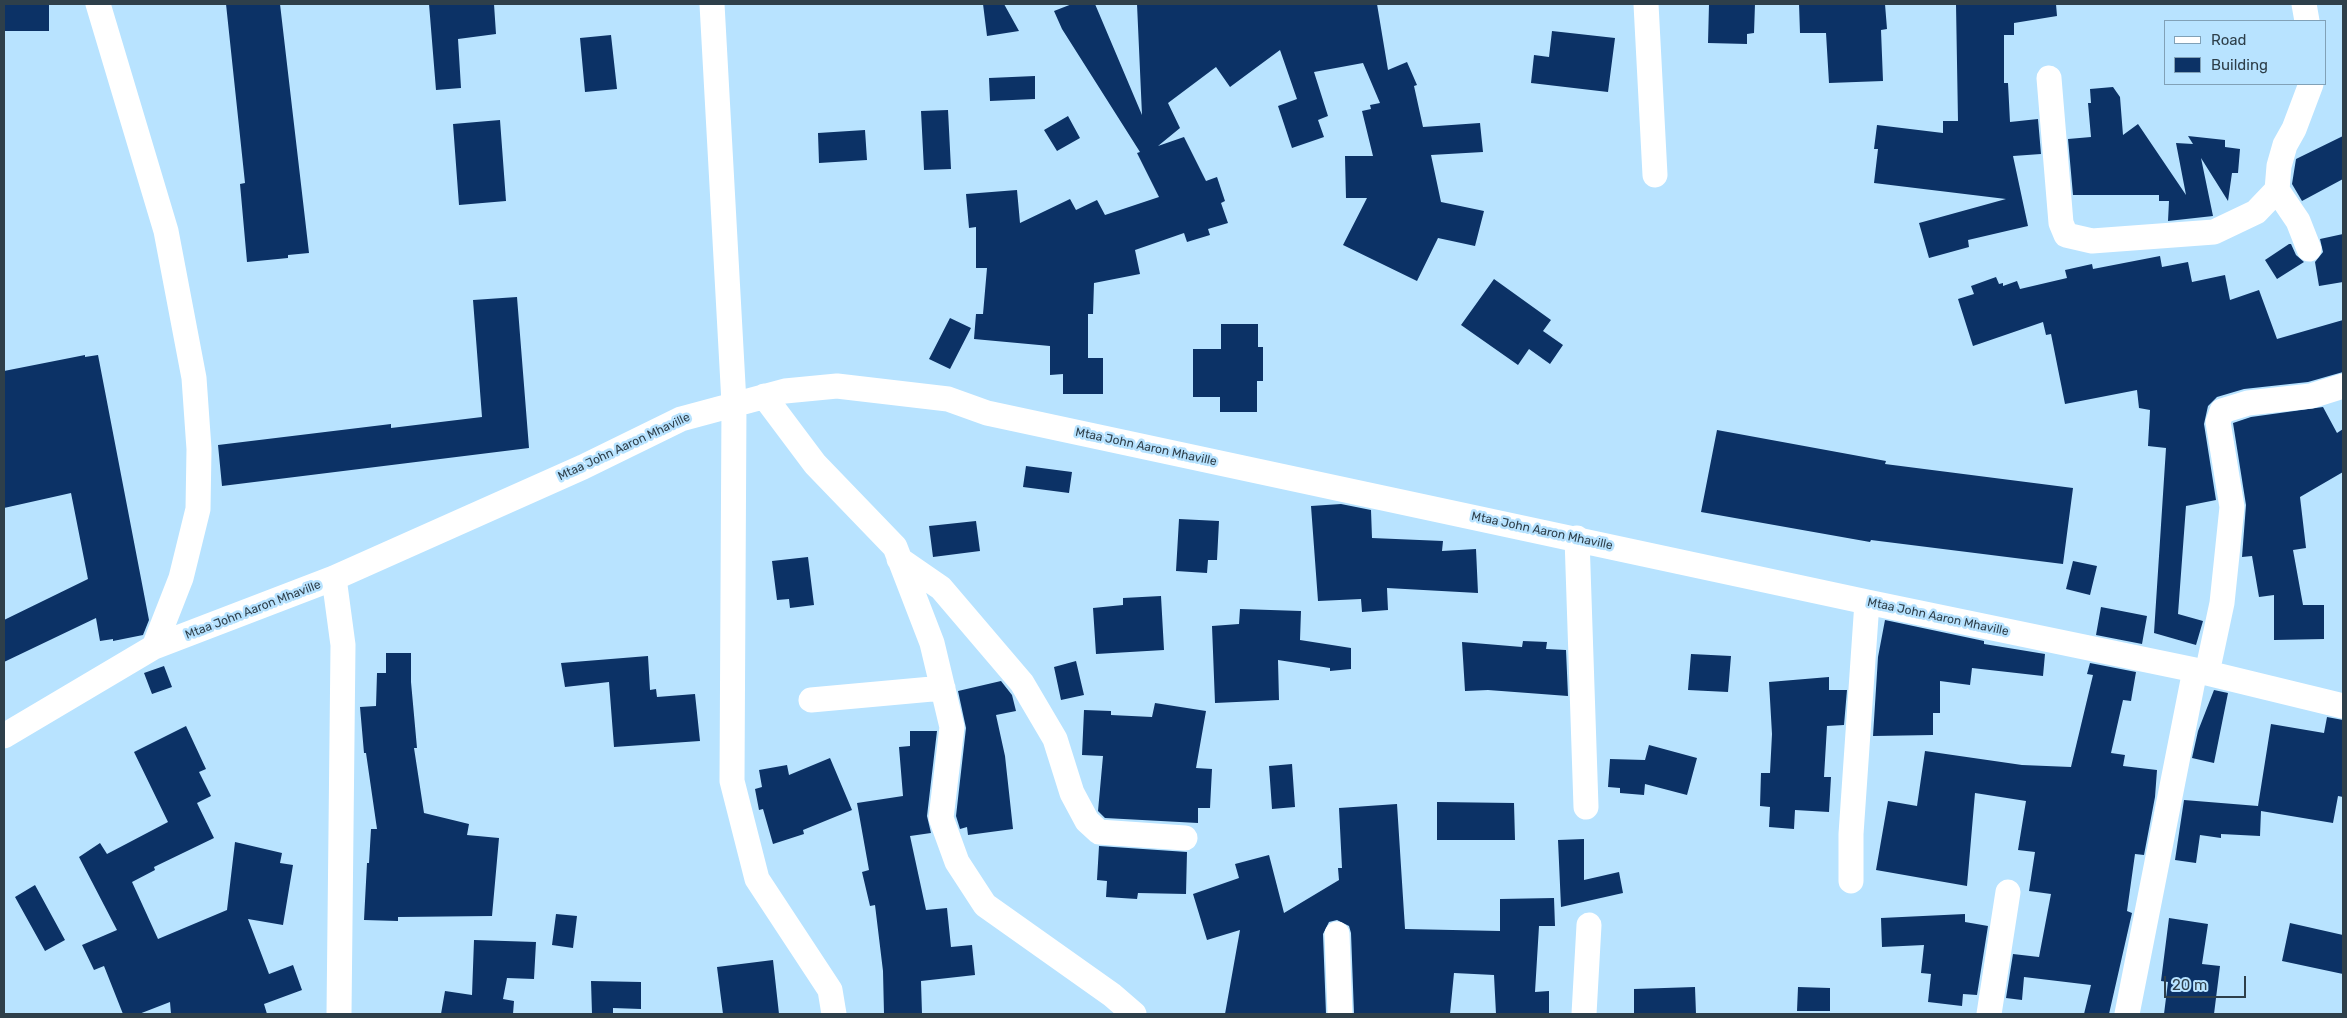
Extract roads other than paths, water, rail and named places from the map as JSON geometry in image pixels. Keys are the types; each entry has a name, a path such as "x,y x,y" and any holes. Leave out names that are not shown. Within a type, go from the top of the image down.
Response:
{"street":[{"path":"98,4 166,231 194,378 200,449 198,510 181,578 154,648"},
{"path":"712,4 734,403 732,781 757,879 830,990 834,1014"},
{"path":"1646,4 1655,175"},
{"path":"2304,4 2307,20"},
{"path":"2049,78 2060,223 2066,235 2092,242 2214,232 2256,212 2277,190 2279,166 2285,145 2294,129 2311,85"},
{"path":"2277,190 2298,220 2308,249"},
{"name":"Mtaa John Aaron Mhaville","path":"4,736 154,648 334,578 583,467 681,418 785,390 837,386 948,399 987,413 1867,602 2201,671 2343,706"},
{"path":"2127,1014 2201,671 2222,603 2232,507 2218,422 2220,414 2222,411 2248,403 2311,396 2343,386"},
{"path":"764,396 815,464 895,547 900,559 932,643 952,727 941,818 957,862 985,905 1112,995 1134,1014"},
{"path":"1576,538 1586,807"},
{"path":"900,559 941,588 1022,684 1055,739 1072,793 1087,821 1099,832 1184,838"},
{"path":"334,578 343,645 339,1014"},
{"path":"1851,881 1851,834 1867,602"},
{"path":"811,700 943,688"},
{"path":"1989,1014 2008,892"},
{"path":"1584,1014 1589,925"},
{"path":"1337,934 1340,1014"}]}
